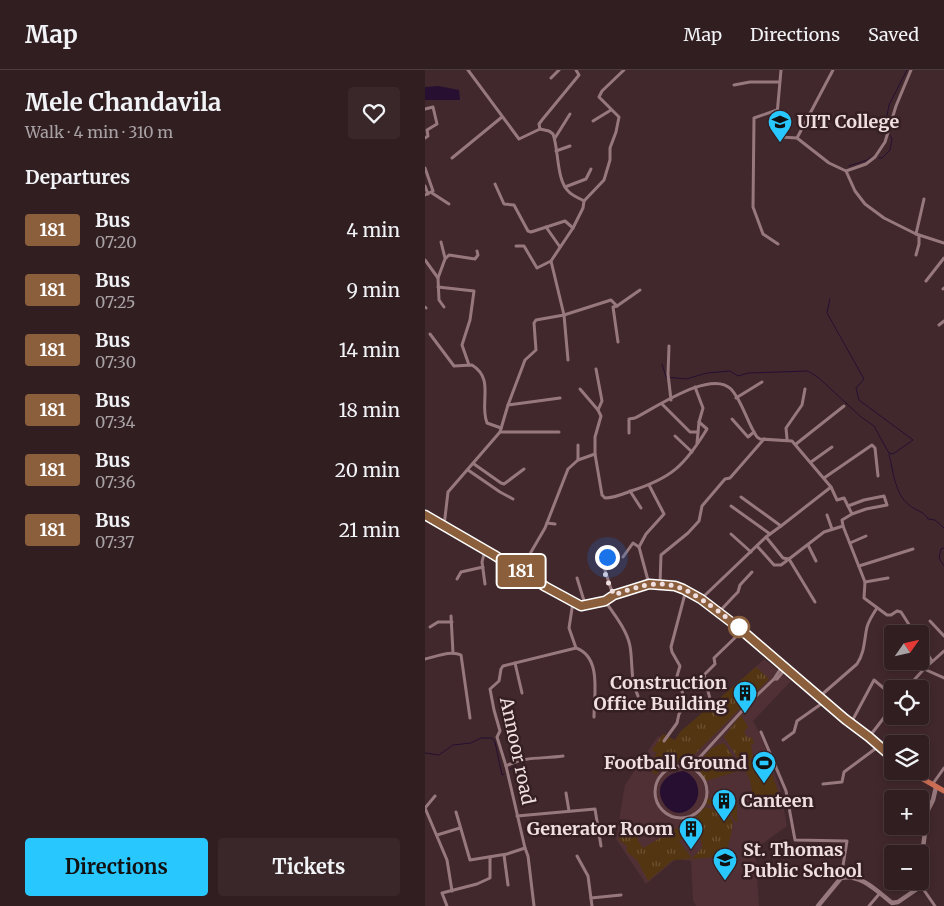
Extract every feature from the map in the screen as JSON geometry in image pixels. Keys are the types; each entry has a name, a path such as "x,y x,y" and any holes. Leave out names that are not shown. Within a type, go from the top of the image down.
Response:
{"main road":[{"path":"425,515 581,606 605,601 614,595 649,584 675,586 686,590 743,631 850,724 884,750"},
{"path":"924,780 944,791"}],"street":[{"path":"467,70 519,139 540,129 553,134 565,187 568,192 584,201"},
{"path":"551,78 559,70"},
{"path":"540,129 539,124 579,75 576,70"},
{"path":"516,246 524,246 537,268 551,261 573,228 583,208 584,201 604,180 610,160 610,148 619,117 599,97 602,91 624,70"},
{"path":"781,70 776,126 780,137 797,138 829,163 846,172 855,191 865,204 884,218 918,235 944,243"},
{"path":"797,138 833,70"},
{"path":"846,172 866,164 875,157 885,142 896,106 911,70"},
{"path":"734,85 751,82 779,82"},
{"path":"425,109 433,107 437,124 427,130 425,138"},
{"path":"593,121 611,110"},
{"path":"777,110 754,118 753,207 763,234 778,244"},
{"path":"555,138 570,114"},
{"path":"453,158 502,117"},
{"path":"556,151 570,146"},
{"path":"425,168 433,191 428,194"},
{"path":"565,187 586,179 591,169"},
{"path":"495,184 504,204 514,205 528,232 565,221 573,228"},
{"path":"425,186 428,194 449,204"},
{"path":"915,255 919,244 918,235 924,199"},
{"path":"546,227 560,247"},
{"path":"441,242 445,259"},
{"path":"444,307 439,300 438,278 445,259 451,254 475,259 478,255 477,251"},
{"path":"926,281 944,258"},
{"path":"425,260 438,278"},
{"path":"551,261 564,315 568,360"},
{"path":"438,287 474,291 471,320 462,345 469,365"},
{"path":"618,342 613,307 640,290"},
{"path":"444,526 448,492 474,464 500,430 525,360 536,350 534,323 537,320 564,315 611,300 617,306"},
{"path":"939,325 944,321"},
{"path":"430,334 453,366 472,365 479,370 486,382 485,417 487,423 500,430 559,432"},
{"path":"669,346 668,374 671,400"},
{"path":"596,369 602,401 598,410"},
{"path":"736,398 762,382"},
{"path":"629,433 629,419 635,418 695,387 710,383 720,383 731,390 754,432 760,439 787,439 796,444 825,478 837,500 844,498 852,514"},
{"path":"695,387 703,408 696,447"},
{"path":"580,389 601,416 595,437 595,454 602,496 605,498 649,485 670,475 693,452 707,428 699,422"},
{"path":"787,439 786,428 802,405 805,389"},
{"path":"508,405 560,398"},
{"path":"662,404 690,432 698,432"},
{"path":"796,444 844,406"},
{"path":"732,419 748,438 754,432"},
{"path":"675,436 693,452"},
{"path":"660,584 661,555 699,521 702,506 725,479 730,478 764,439"},
{"path":"578,445 578,460"},
{"path":"825,478 872,445 875,448 878,476"},
{"path":"811,462 832,447"},
{"path":"520,571 547,522 568,469 578,460 595,454"},
{"path":"474,464 501,484 504,484 524,469"},
{"path":"468,470 513,499"},
{"path":"639,547 646,534 664,514 649,485"},
{"path":"701,599 766,537 831,487"},
{"path":"630,491 641,508"},
{"path":"848,506 863,500 885,496 887,505 852,514 842,520 843,526 865,582 864,598 889,616 897,611 901,612 909,625"},
{"path":"741,498 781,526"},
{"path":"731,506 770,534"},
{"path":"827,515 832,529"},
{"path":"547,522 555,524"},
{"path":"757,546 774,565 781,565 825,532 843,526"},
{"path":"731,534 751,552"},
{"path":"850,543 866,536"},
{"path":"766,537 783,558 789,559 815,602"},
{"path":"623,557 631,544 633,543 639,547 649,584"},
{"path":"808,544 816,561"},
{"path":"859,566 913,549"},
{"path":"485,584 483,567 486,550"},
{"path":"607,557 603,564 614,595"},
{"path":"457,579 461,572 483,567"},
{"path":"719,612 738,592 740,585 752,572"},
{"path":"577,578 585,605"},
{"path":"865,582 888,578"},
{"path":"686,590 671,647 679,666 677,676 686,704"},
{"path":"605,601 625,632 630,645 631,674 638,696"},
{"path":"573,602 569,628 576,648 584,651 594,669 594,718"},
{"path":"819,697 857,664 861,658 869,622 877,608"},
{"path":"451,616 453,653"},
{"path":"931,621 944,636"},
{"path":"430,627 438,622 452,622"},
{"path":"686,704 694,707 710,699 704,675 715,664 714,658 743,631"},
{"name":"Annoor road","path":"534,906 528,856 497,737 500,731 490,689 499,681 503,666 576,648"},
{"path":"929,664 944,651"},
{"path":"425,659 453,653 461,655 470,718"},
{"path":"929,656 932,661"},
{"path":"515,663 522,693"},
{"path":"690,768 785,667"},
{"path":"914,680 923,670"},
{"path":"926,670 944,678"},
{"path":"850,724 875,680 884,688"},
{"path":"783,740 794,732 797,721 824,702"},
{"path":"664,741 677,723 679,714 686,704"},
{"path":"869,737 884,718"},
{"path":"761,732 786,792 795,840 847,841 841,878 818,906"},
{"path":"823,784 842,782 845,772 880,746"},
{"path":"506,766 524,758 544,759 563,756"},
{"path":"676,767 690,768 705,783 706,796 704,803 694,814 687,817 672,816 660,808 655,793 656,786 659,779 669,769 676,767"},
{"path":"923,845 927,810 933,800 934,786 944,768"},
{"path":"566,793 569,812"},
{"path":"435,796 425,808 447,860 452,891"},
{"path":"517,816 595,809 601,846"},
{"path":"455,812 470,860 504,855 525,848"},
{"path":"437,835 460,828"},
{"path":"504,855 508,885"},
{"path":"577,856 588,876 592,906"},
{"path":"447,906 442,894 477,884 490,878 490,858"},
{"path":"841,878 865,881 892,903 896,903 916,890"},
{"path":"924,890 935,906"},
{"path":"869,906 880,893"},
{"path":"591,898 621,895"}],"shaded area":[{"path":"438,86 459,90 460,100 425,100 425,87"},
{"path":"764,659 791,681 753,721 760,734 780,788 787,826 755,849 759,906 696,906 693,900 691,861 676,859 646,884 616,839 625,785 658,736 674,742"},
{"path":"683,771 695,780 698,797 690,809 677,813 670,810 664,804 660,792 663,782 667,778"}],"green space":[{"path":"756,667 769,679 691,758 686,761 675,762 666,759 652,750 663,734 675,740 681,731"},
{"path":"741,715 748,727 744,732 748,738 752,737 754,743 751,745 753,758 746,761 750,781 743,766 724,737"},
{"path":"724,743 742,770 705,781 698,771 701,762 711,750"},
{"path":"659,750 669,758 656,775 647,767"},
{"name":"Football Ground","path":"766,754 782,805 759,809 752,791 747,762"},
{"path":"706,798 737,804 737,822 730,812 704,803"},
{"path":"705,807 728,814 733,822 731,835 725,856 691,859 702,848 695,818"},
{"path":"693,824 697,833 679,841 691,857 689,859 673,860 648,881 637,860 627,852 627,846 619,840 622,830 640,836 637,839 643,848 677,828"}],"waterway":[{"path":"886,128 889,105 907,70"},
{"path":"879,158 882,158 890,150 892,139 890,135"},
{"path":"849,166 871,157"},
{"path":"662,364 666,377 686,379 707,373 730,371 738,376 748,373 808,371 819,378 861,417 874,426 889,453 893,454 913,440 859,400 856,388 864,379 827,313 830,299"},
{"path":"889,454 895,482 904,501 924,514 928,519 935,520 944,528"},
{"path":"944,548 941,549 939,558 944,566"},
{"path":"425,753 439,755 453,745 471,743 481,738 492,738 495,742 502,775 504,774"},
{"path":"510,769 516,765"}],"bus line":[{"name":"181","path":"425,515 581,606 605,601 614,595 649,584 675,586 683,589 701,599 739,628 884,750"}],"place":[{"name":"UIT College","path":"780,143"},
{"name":"Construction Office Building","path":"745,714"},
{"name":"Football Ground","path":"764,784"},
{"name":"Canteen","path":"724,822"},
{"name":"Generator Room","path":"691,850"},
{"name":"St. Thomas Public School","path":"725,881"}],"route":[{"path":"607,557 603,564 614,595 649,584 675,586 701,599 739,627"}]}
